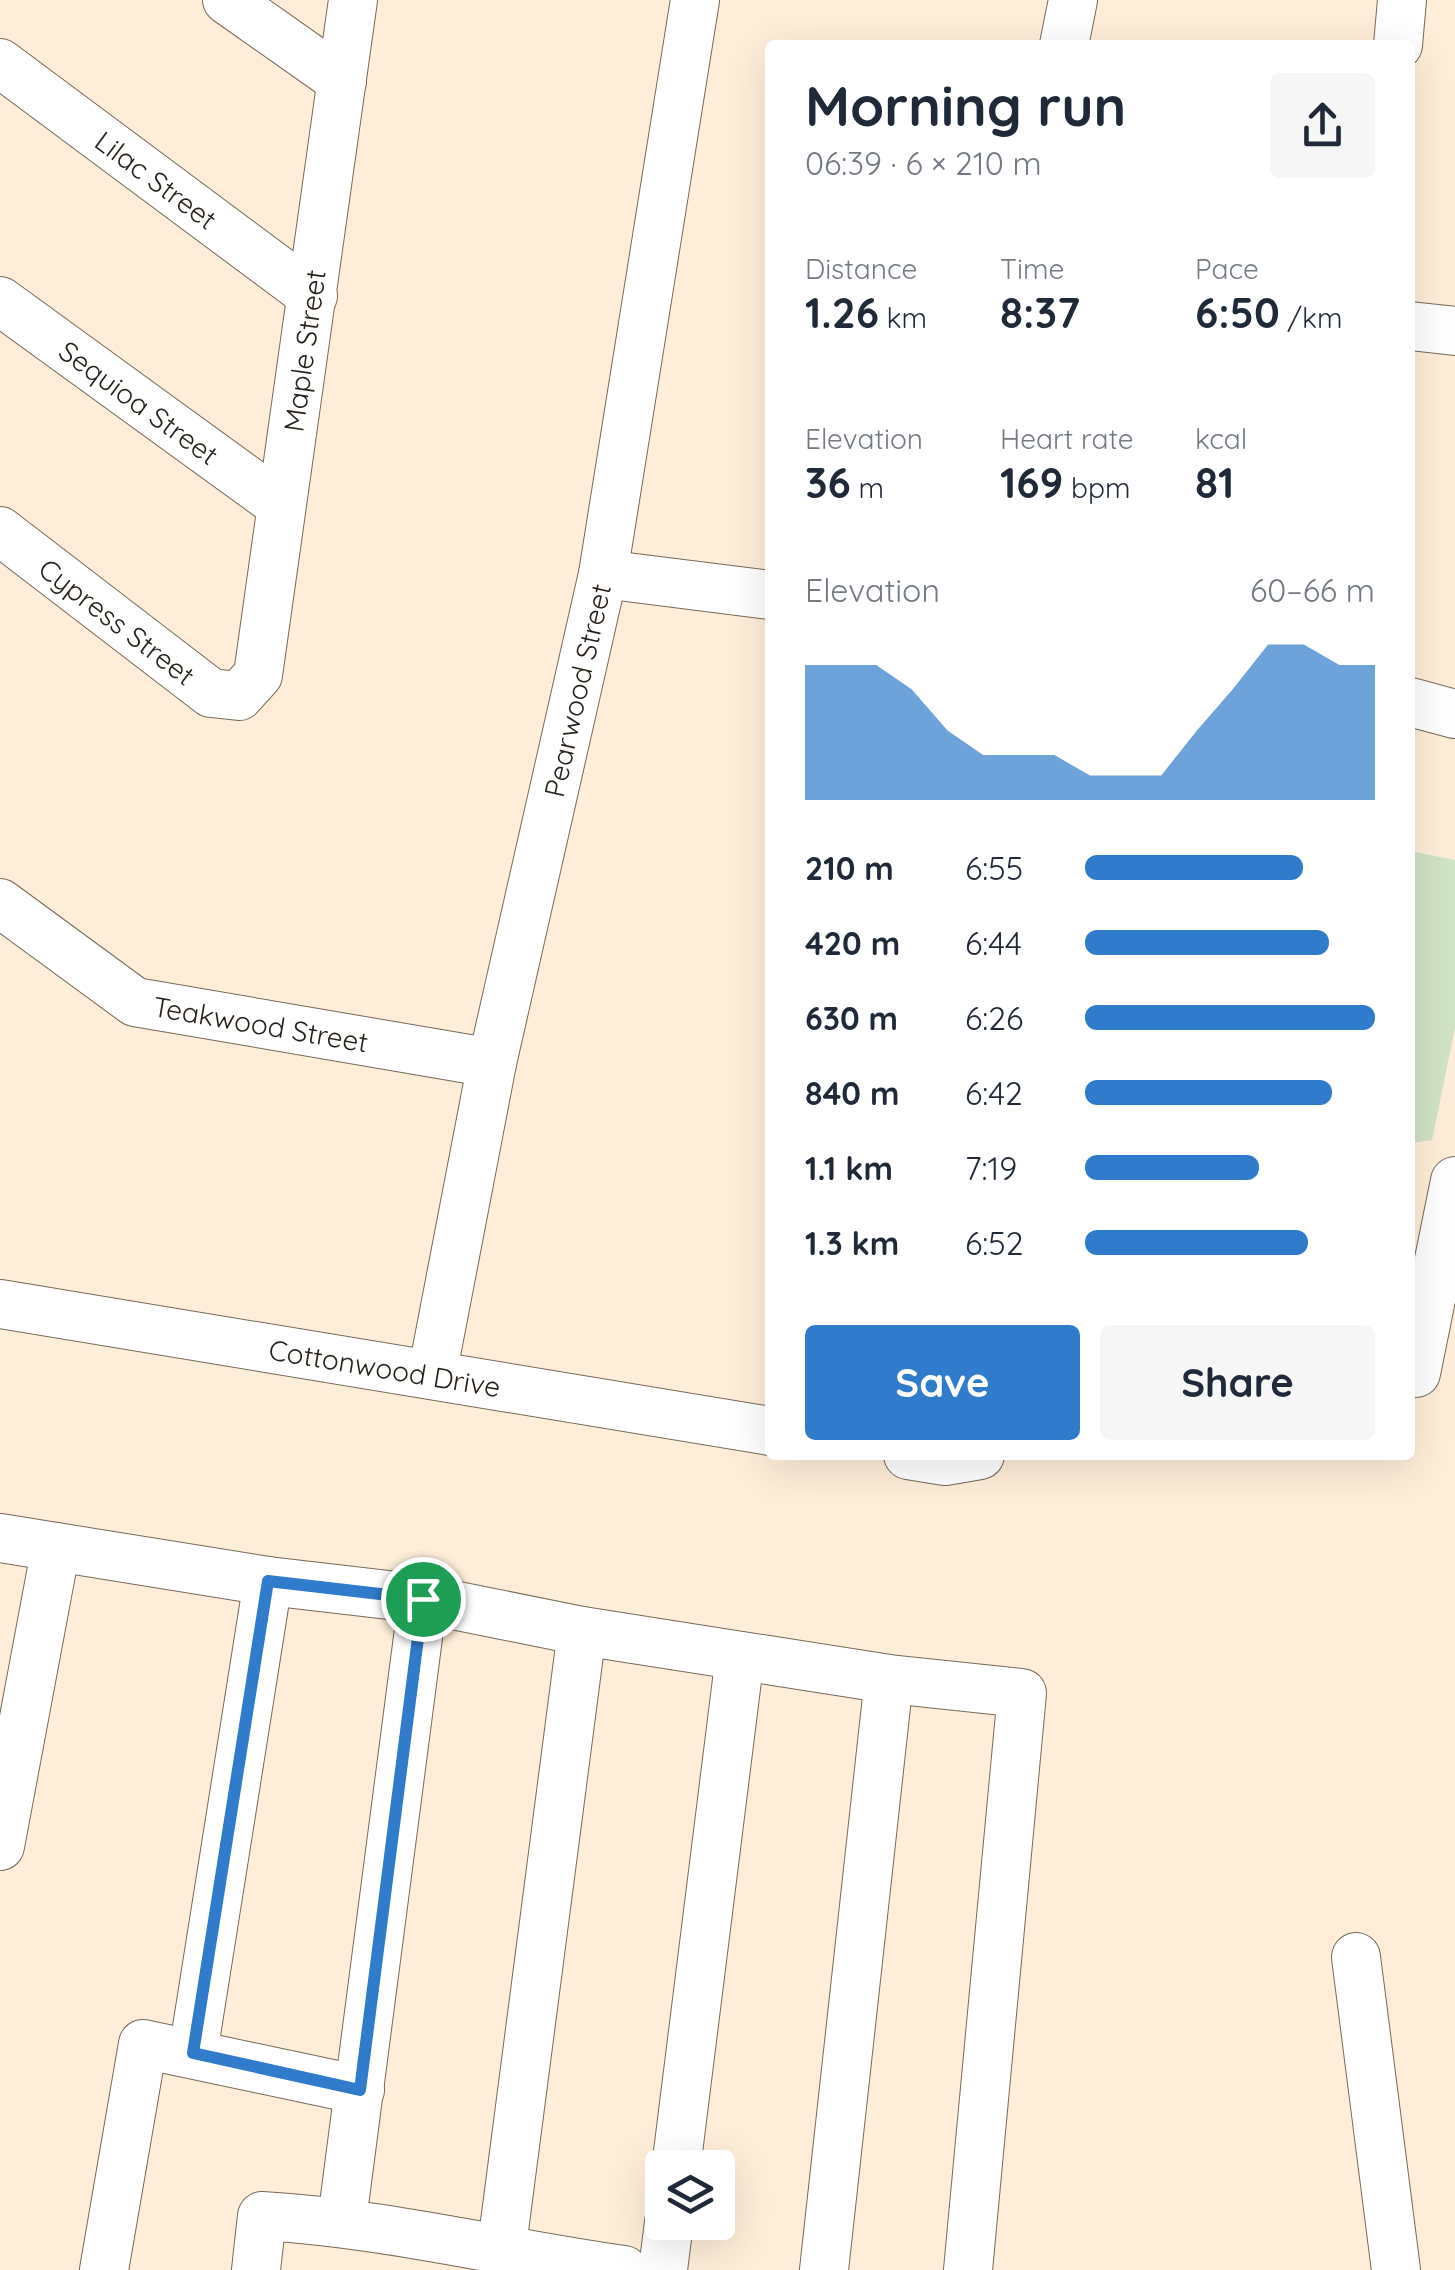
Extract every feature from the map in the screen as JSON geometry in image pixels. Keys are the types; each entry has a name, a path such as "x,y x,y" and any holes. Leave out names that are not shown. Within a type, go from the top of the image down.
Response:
{"street":[{"path":"227,0 342,81"},
{"name":"Maple Street","path":"239,696 258,675 352,0"},
{"name":"Pearwood Street","path":"432,1375 492,1063 602,574 695,0"},
{"path":"1065,40 1073,0"},
{"path":"1398,40 1402,0"},
{"name":"Lilac Street","path":"0,64 313,296"},
{"name":"Sequioa Street","path":"0,301 281,505"},
{"path":"1415,327 1455,331"},
{"name":"Cypress Street","path":"0,530 211,693 239,696"},
{"path":"602,574 765,594"},
{"path":"1415,703 1455,714"},
{"name":"Teakwood Street","path":"0,903 135,1002 492,1063"},
{"path":"1427,1371 1455,1180"},
{"name":"Cottonwood Drive","path":"0,1304 765,1430"},
{"path":"0,1538 268,1581 423,1599 582,1631 889,1680 1022,1693 968,2270"},
{"path":"0,1846 56,1547"},
{"path":"193,2053 268,1581"},
{"path":"342,2220 423,1599"},
{"path":"501,2252 582,1631"},
{"path":"678,2150 740,1656"},
{"path":"824,2270 889,1680"},
{"path":"1356,1956 1396,2270"},
{"path":"104,2270 144,2044 360,2090"},
{"path":"256,2270 262,2216 342,2220 501,2252 624,2270"},
{"path":"663,2270 667,2240"}],"green space":[{"path":"1415,852 1455,860 1455,1028 1432,1140 1415,1142"}],"route":[{"path":"268,1581 423,1599 360,2090 193,2053 268,1581"}]}
